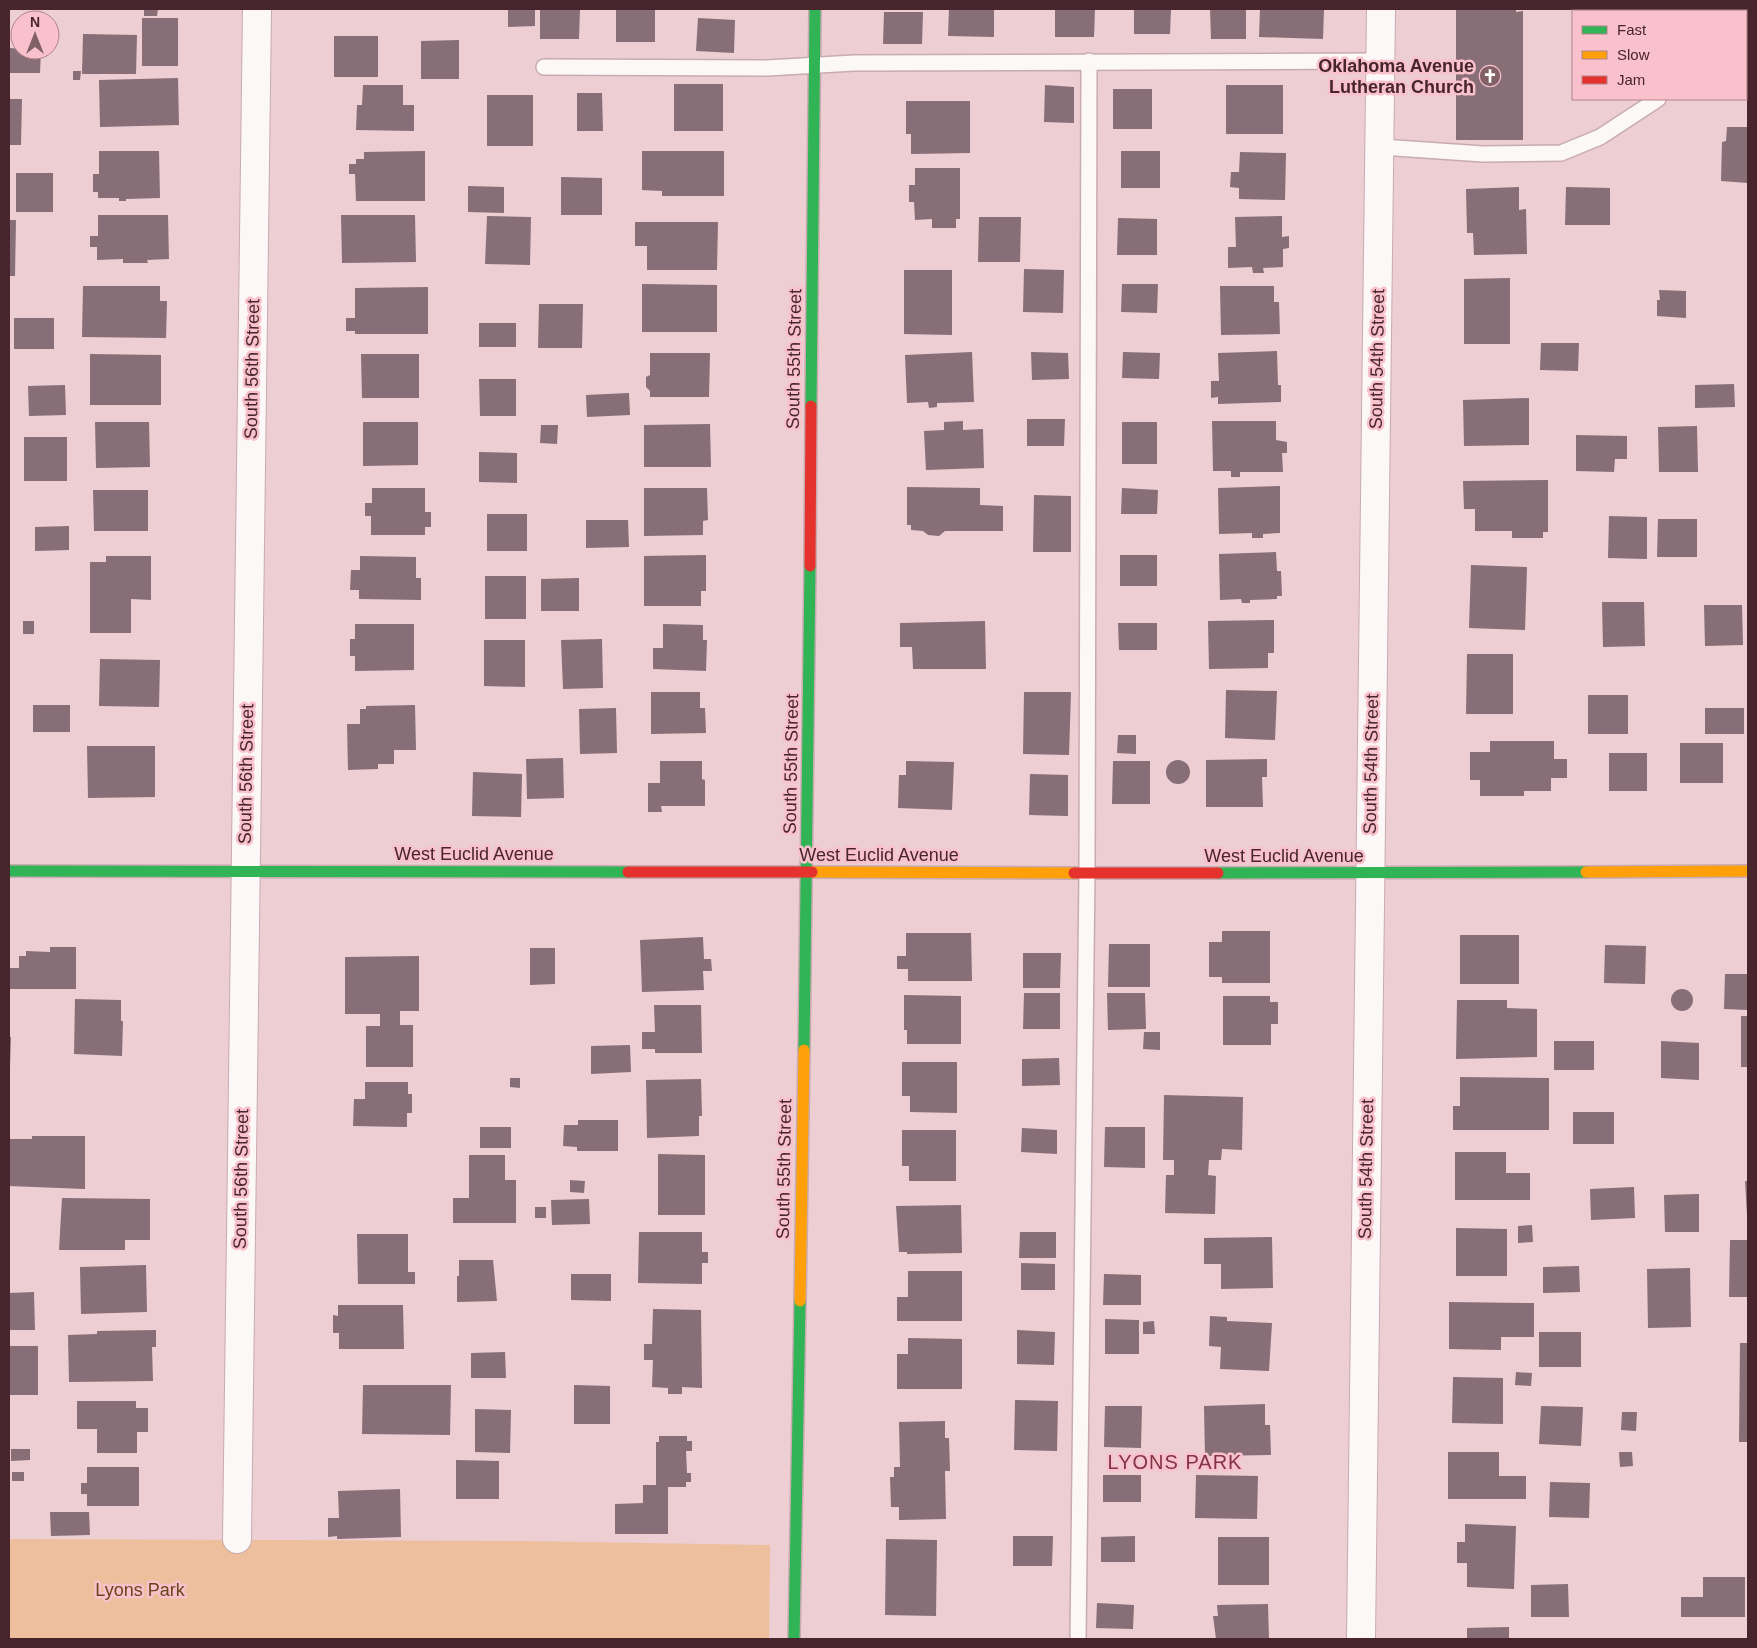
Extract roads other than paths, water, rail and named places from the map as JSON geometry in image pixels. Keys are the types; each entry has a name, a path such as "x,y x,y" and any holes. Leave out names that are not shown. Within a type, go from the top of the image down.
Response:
{"street":[{"name":"South 56th Street","path":"237,1539 258,9"},
{"name":"South 55th Street","path":"794,1639 807,873 815,9"},
{"name":"South 54th Street","path":"1361,1639 1369,873 1381,147 1381,9"},
{"name":"West Euclid Avenue","path":"9,871 1369,873 1748,870"}],"lane":[{"path":"1078,1639 1087,873 1089,61"},
{"path":"544,67 814,66 854,63 1089,61 1381,61"},
{"path":"1381,147 1483,154 1561,153 1600,137 1656,100"}],"place":[{"name":"Oklahoma Avenue Lutheran Church","path":"1490,76"}],"district":[{"name":"LYONS PARK","path":"1175,1462"}],"park label":[{"name":"Lyons Park","path":"140,1590"}]}
